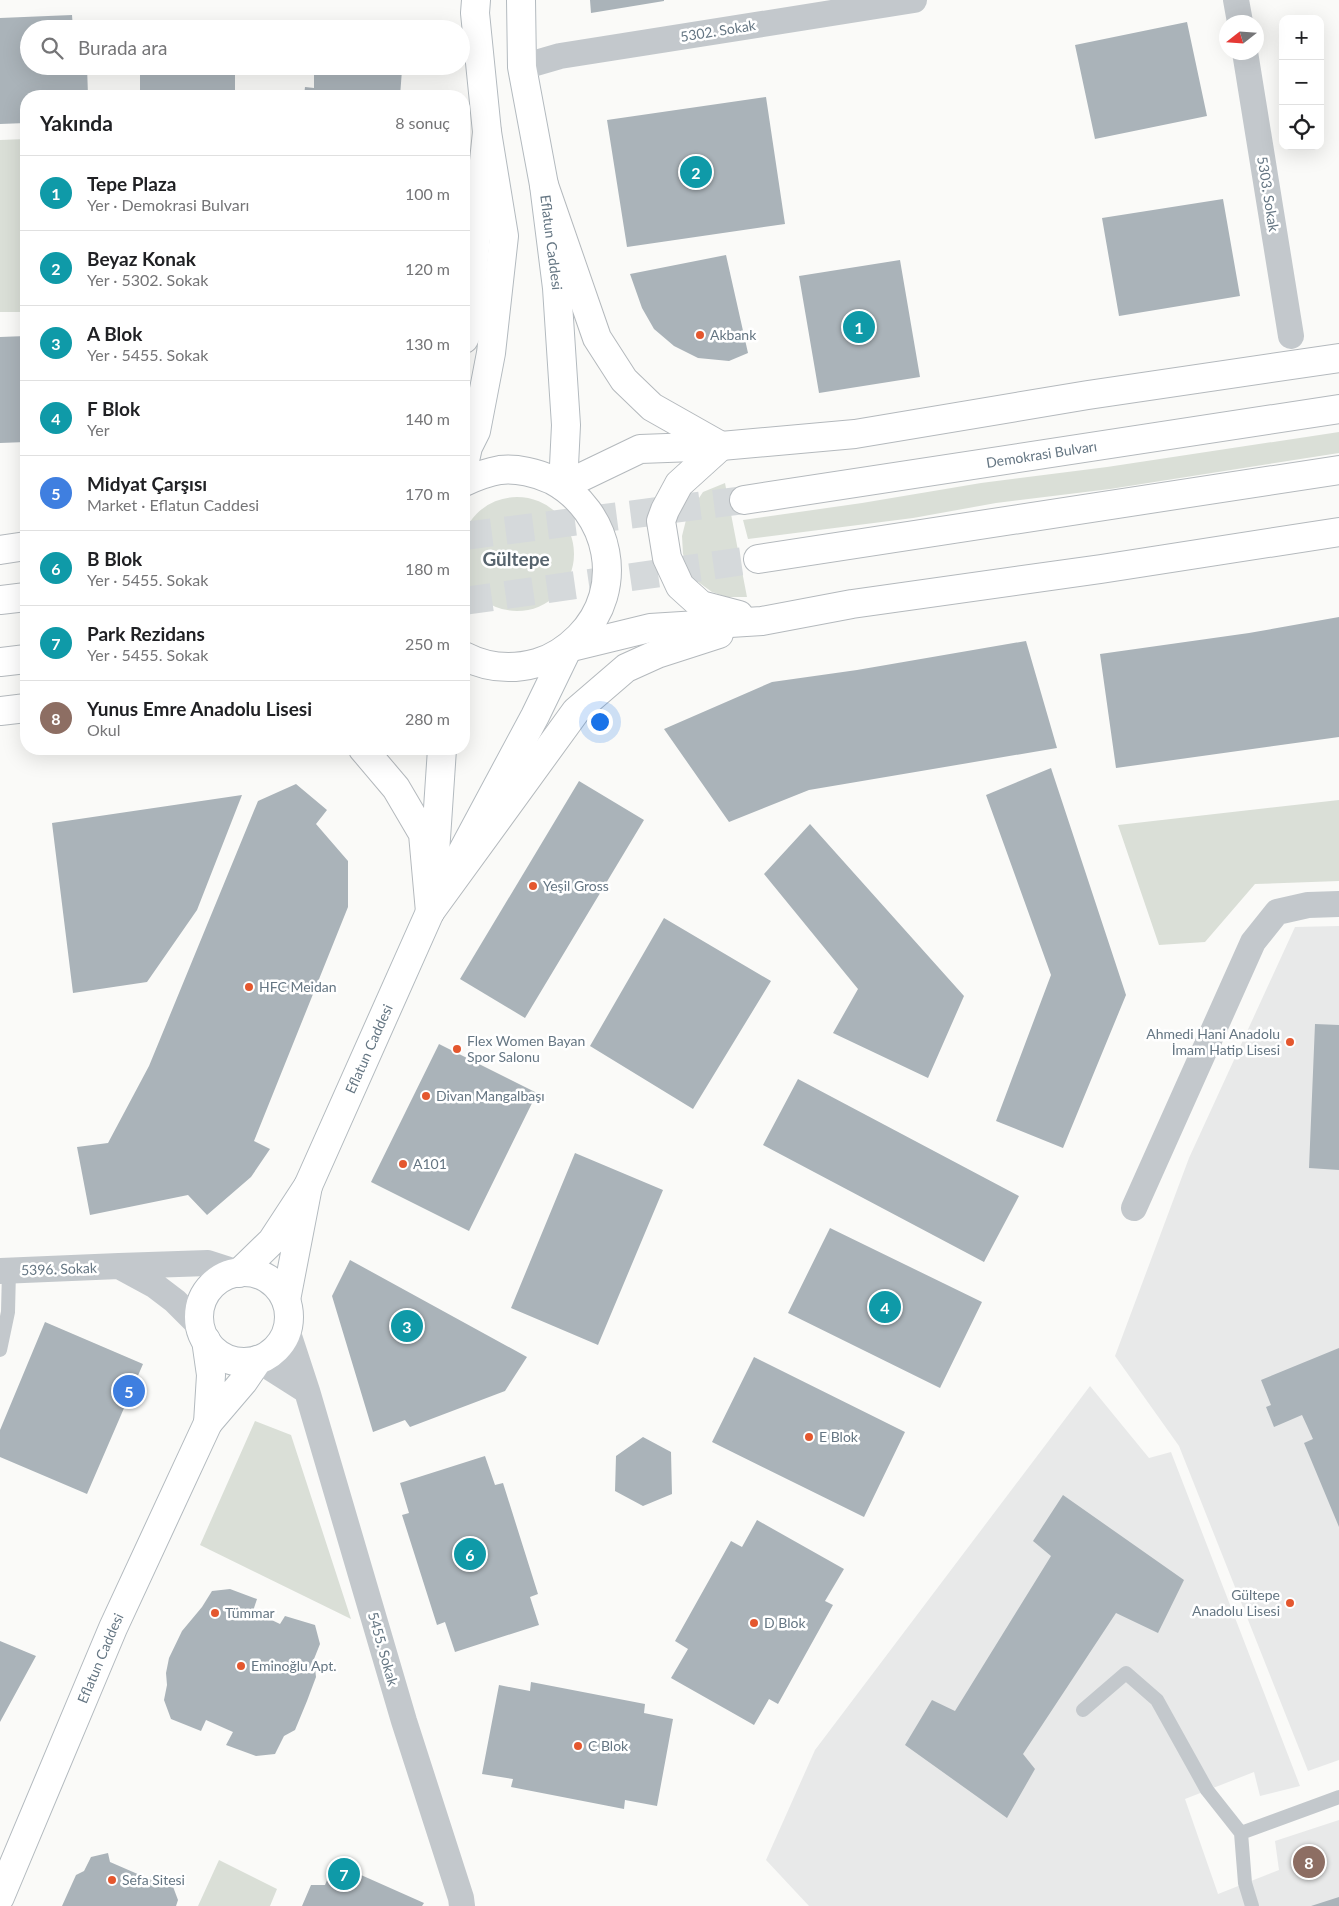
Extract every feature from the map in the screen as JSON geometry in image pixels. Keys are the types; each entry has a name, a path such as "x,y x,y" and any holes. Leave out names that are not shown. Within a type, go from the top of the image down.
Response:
{"main road":[{"name":"Eflatun Caddesi","path":"521,0 522,67 544,185 557,288 566,425 563,486"},
{"path":"470,443 476,431 492,353 504,236 487,132 472,4"},
{"path":"470,296 487,132"},
{"path":"544,185 597,338 624,380 652,407 721,446"},
{"path":"563,486 640,448 721,446 855,434 1088,395 1339,358"},
{"name":"Demokrasi Bulvarı","path":"744,500 1339,409"},
{"path":"721,446 679,484 665,510 661,521 667,558 680,586 702,605 762,621"},
{"path":"430,912 530,724 568,648 587,629 600,606 607,579 606,552 598,526 583,504 563,486 544,476 522,471 500,470 470,480"},
{"path":"758,559 1339,470"},
{"path":"430,912 576,711 626,668 657,654 762,621 852,604 1101,569 1339,532"},
{"path":"0,550 20,547"},
{"path":"0,600 20,598"},
{"path":"470,659 497,667 522,667 546,660 568,648 650,628 762,621"},
{"path":"0,662 20,660"},
{"path":"0,711 20,709"},
{"path":"368,755 396,788 423,834 430,912"},
{"path":"430,912 442,755"},
{"name":"Eflatun Caddesi","path":"308,1186 430,912"},
{"path":"239,1273 272,1240 308,1186"},
{"path":"286,1300 308,1186"},
{"path":"203,1333 215,1352 228,1359 243,1362 258,1360 271,1354 281,1343 287,1330 289,1314 286,1300 278,1287 267,1278 253,1273 239,1273 224,1277 212,1286 204,1297 200,1312 203,1333 211,1375 208,1423"},
{"path":"208,1423 243,1382 258,1360"},
{"name":"Eflatun Caddesi","path":"0,1897 113,1628 208,1423"}],"street":[{"name":"5302. Sokak","path":"522,67 560,56 914,0"},
{"path":"1236,0 1239,15"},
{"name":"5303. Sokak","path":"1246,60 1291,336"},
{"path":"1134,1208 1253,942 1277,912 1308,904 1339,904"},
{"name":"5396. Sokak","path":"4,1271 208,1263 239,1273"},
{"path":"119,1266 154,1285 175,1301 203,1333"},
{"name":"5455. Sokak","path":"287,1330 404,1722 462,1906"},
{"path":"258,1360 306,1391"}],"lane":[{"path":"0,1350 8,1312 4,1271"},
{"path":"1083,1710 1126,1673 1157,1700 1207,1790 1242,1833 1245,1882 1252,1906"},
{"path":"1242,1833 1339,1796"}],"shaded area":[{"path":"20,139 20,312 0,312 0,140"},
{"path":"1339,432 1339,453 1110,489 996,503 913,518 748,539 743,520 981,483 1107,467"},
{"path":"725,483 747,597 727,597 712,592 694,579 683,554 682,536 687,516 703,492"},
{"path":"517,497 539,502 557,514 569,532 573,543 573,565 569,576 557,594 539,606 528,610 506,610 486,601 470,585 470,523 477,514 495,502"},
{"path":"1339,800 1339,881 1255,884 1205,942 1159,945 1118,825"},
{"name":"Gültepe Anadolu Lisesi","path":"1339,926 1339,1760 1308,1771 1179,1446 1115,1356 1189,1158 1295,927"},
{"path":"1090,1386 1149,1458 1171,1452 1300,1786 1260,1796 1254,1772 1185,1799 1218,1894 1279,1870 1275,1841 1339,1820 1339,1906 809,1906 766,1860 815,1750"},
{"path":"255,1421 291,1435 351,1619 200,1545"},
{"path":"219,1860 277,1889 270,1906 198,1906"}],"building":[{"path":"590,0 664,0 664,1 591,13"},
{"path":"72,15 72,20 20,20 20,75 87,75 88,90 20,90 20,123 0,124 0,18"},
{"path":"1187,22 1207,116 1095,139 1075,45"},
{"path":"140,75 235,75 235,90 140,90"},
{"path":"314,75 402,75 400,90 305,90 305,87 314,88"},
{"path":"766,97 785,224 627,247 607,120"},
{"path":"1223,199 1240,296 1119,316 1102,218"},
{"path":"726,255 748,353 729,361 698,358 674,346 654,329 642,308 630,274"},
{"path":"900,260 920,377 819,393 799,276"},
{"path":"20,336 20,442 0,443 0,337"},
{"path":"1339,617 1339,737 1116,768 1100,654 1249,633"},
{"path":"1026,641 1057,748 809,790 729,822 664,729 772,682 857,670"},
{"path":"1051,768 1126,995 1063,1148 996,1121 1051,975 986,795"},
{"path":"579,781 644,820 525,1018 460,979"},
{"name":"HFC Meidan","path":"296,784 327,810 316,824 348,861 348,907 254,1141 270,1149 251,1177 207,1215 188,1195 90,1215 77,1147 108,1143 149,1066 258,801"},
{"path":"242,795 197,910 147,982 73,993 52,823"},
{"path":"810,824 964,996 928,1078 833,1033 858,989 764,874"},
{"path":"664,918 771,981 693,1109 590,1046"},
{"path":"1315,1024 1339,1025 1339,1170 1309,1168"},
{"path":"439,1044 537,1093 469,1231 371,1182"},
{"path":"798,1079 1019,1196 984,1262 763,1145"},
{"path":"575,1153 663,1190 598,1345 511,1308"},
{"path":"830,1228 982,1302 940,1388 788,1313"},
{"path":"350,1260 527,1357 505,1391 410,1427 405,1420 373,1432 332,1296"},
{"path":"45,1322 143,1364 87,1494 0,1457 0,1430"},
{"path":"1339,1348 1339,1527 1304,1443 1313,1439 1302,1415 1274,1427 1266,1407 1271,1405 1261,1380"},
{"name":"E Blok","path":"754,1357 905,1432 864,1517 712,1442"},
{"path":"643,1437 671,1452 672,1494 643,1506 615,1491 616,1456"},
{"path":"485,1456 495,1485 503,1483 538,1594 530,1597 539,1625 455,1652 445,1622 437,1625 402,1515 409,1513 400,1483"},
{"path":"1063,1495 1184,1580 1158,1633 1116,1613 1023,1754 1035,1769 1007,1818 905,1745 932,1700 955,1711 1051,1556 1033,1541"},
{"name":"D Blok","path":"757,1520 844,1569 825,1601 833,1605 778,1704 769,1699 754,1725 671,1678 688,1649 675,1641 731,1541 742,1547"},
{"name":"Eminoğlu Apt.","path":"230,1589 257,1599 253,1611 280,1624 285,1616 315,1625 320,1644 314,1659 316,1677 295,1730 284,1736 275,1754 256,1756 226,1745 233,1732 206,1720 201,1731 171,1719 164,1700 169,1658 182,1631 202,1607 212,1591"},
{"path":"0,1641 36,1656 0,1722"},
{"name":"C Blok","path":"531,1682 645,1704 644,1713 673,1719 657,1806 625,1800 624,1809 511,1787 513,1779 482,1774 499,1685 530,1691"},
{"name":"Sefa Sitesi","path":"108,1853 110,1862 163,1885 172,1884 178,1900 176,1906 62,1906 76,1875 84,1871 91,1857"},
{"path":"334,1863 424,1903 422,1906 302,1906 311,1885 325,1885"},
{"path":"1339,1897 1339,1906 1311,1906"}],"tunnel":[{"path":"470,535 744,500"},
{"path":"470,600 758,559"}],"place":[{"name":"Beyaz Konak","path":"696,172"},
{"name":"Tepe Plaza","path":"859,327"},
{"name":"Akbank","path":"700,335"},
{"name":"Yeşil Gross","path":"533,886"},
{"name":"HFC Meidan","path":"249,987"},
{"name":"Ahmedi Hani Anadolu İmam Hatip Lisesi","path":"1290,1042"},
{"name":"Flex Women Bayan Spor Salonu","path":"457,1049"},
{"name":"Divan Mangalbaşı","path":"426,1096"},
{"name":"A101","path":"403,1164"},
{"name":"F Blok","path":"885,1307"},
{"name":"A Blok","path":"407,1326"},
{"name":"Midyat Çarşısı","path":"129,1391"},
{"name":"E Blok","path":"809,1437"},
{"name":"B Blok","path":"470,1554"},
{"name":"Gültepe Anadolu Lisesi","path":"1290,1603"},
{"name":"Tümmar","path":"215,1613"},
{"name":"D Blok","path":"754,1623"},
{"name":"Eminoğlu Apt.","path":"241,1666"},
{"name":"C Blok","path":"578,1746"},
{"name":"Yunus Emre Anadolu Lisesi","path":"1309,1862"},
{"name":"Park Rezidans","path":"344,1874"},
{"name":"Sefa Sitesi","path":"112,1880"}],"district":[{"name":"Gültepe","path":"516,559"}]}
